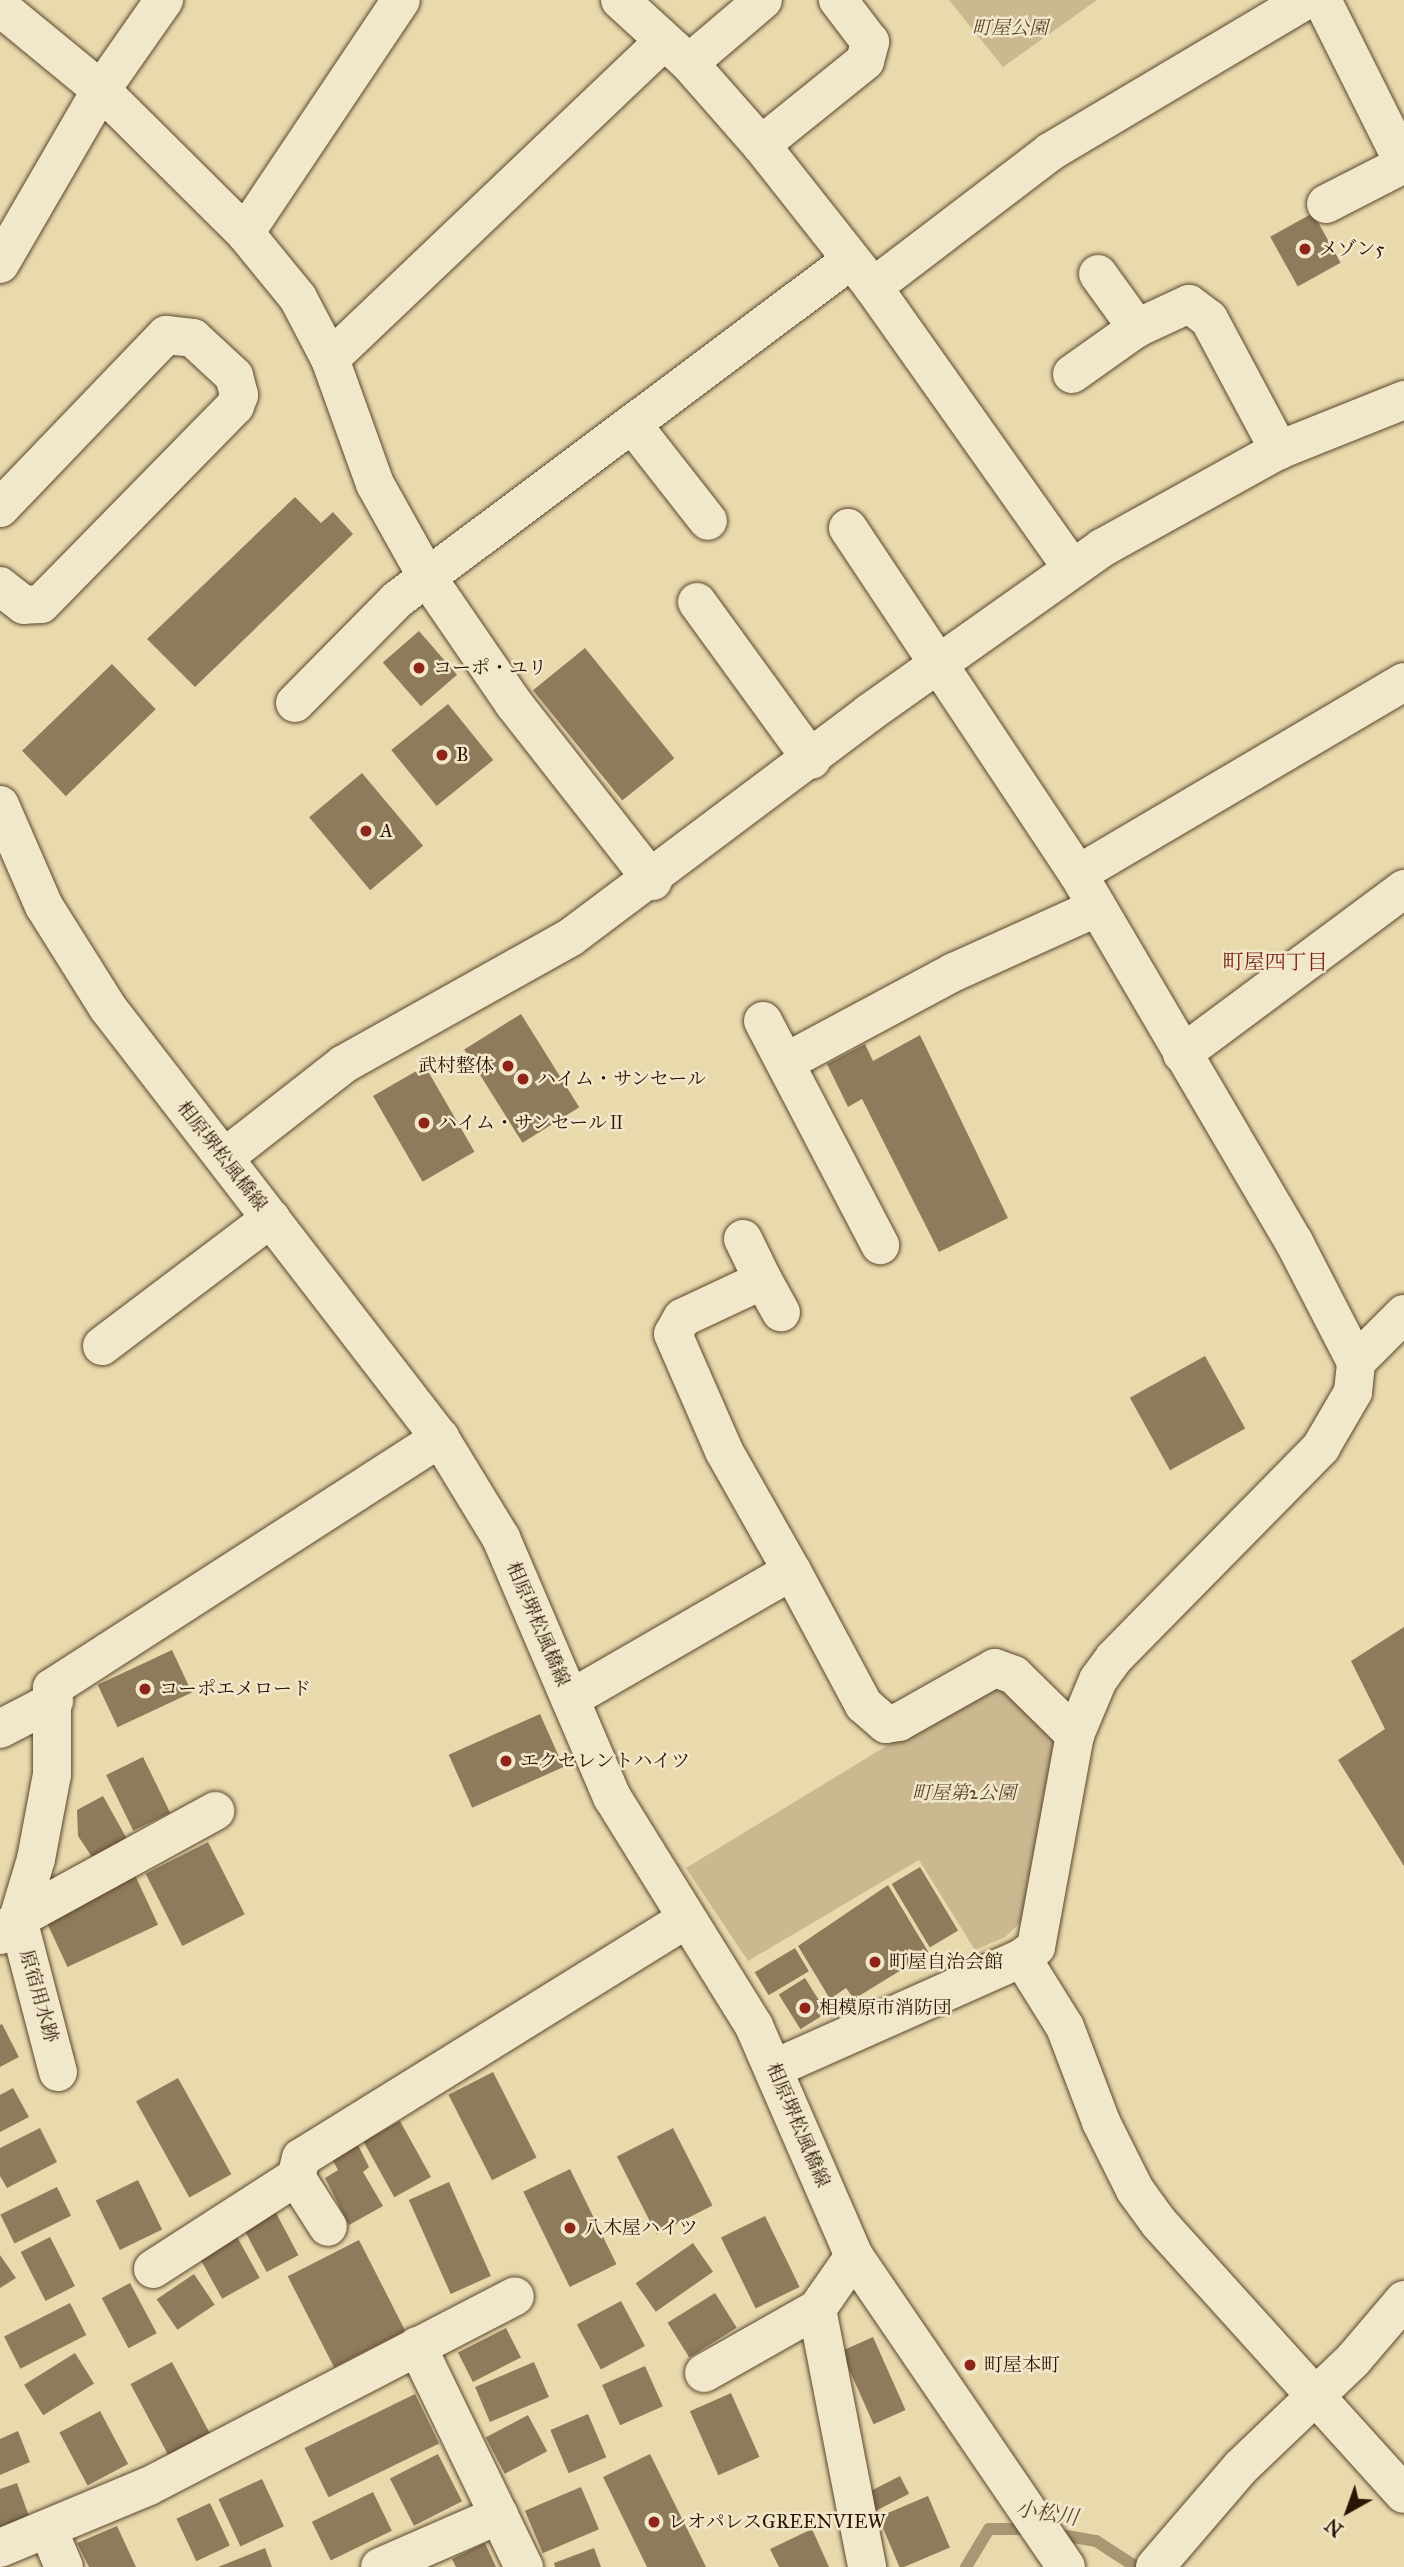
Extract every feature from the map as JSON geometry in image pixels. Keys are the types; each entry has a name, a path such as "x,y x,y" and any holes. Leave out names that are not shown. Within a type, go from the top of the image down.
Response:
{"street":[{"path":"0,264 100,90 164,0"},
{"path":"245,233 401,0"},
{"path":"620,0 676,52 761,145 862,273 1072,568"},
{"path":"330,359 676,52 763,0"},
{"path":"761,145 865,61 870,41 838,0"},
{"path":"295,703 427,577 632,424 1050,152 1328,4 1404,164 1326,204"},
{"path":"0,7 100,90 245,233 298,298 330,359 375,484 427,577 514,704 653,881"},
{"path":"1098,274 1137,328"},
{"path":"1072,374 1137,328 1176,305 1200,309 1279,450"},
{"path":"0,508 166,335 193,338 234,376 239,395 235,406 41,604 24,605 0,586"},
{"path":"225,1157 344,1064 571,937 653,881 940,661 1072,568 1159,513 1279,450 1404,400"},
{"path":"632,424 708,521"},
{"path":"775,2068 1022,1958 1042,1935 1075,1735 1114,1658 1321,1447 1353,1392 1356,1362 1294,1242 1077,874 940,661 848,528"},
{"path":"697,602 812,760"},
{"path":"1077,874 1404,682"},
{"name":"相原堺松風橋線","path":"0,807 44,906 76,960 440,1438 501,1538 632,1836 687,1919 775,2068 854,2256 1007,2485 1060,2558"},
{"path":"1182,1054 1404,889"},
{"path":"786,1062 954,972 1096,908"},
{"path":"763,1021 880,1245"},
{"path":"103,1346 271,1218"},
{"path":"743,1239 772,1296 681,1318 673,1334 724,1451 864,1705 886,1724 899,1722 995,1668 1014,1675 1075,1735"},
{"path":"1356,1362 1404,1314"},
{"path":"9,1927 52,1774 52,1688 440,1438"},
{"path":"570,1699 792,1571"},
{"path":"0,1729 54,1701"},
{"path":"9,1927 215,1811"},
{"path":"153,2269 296,2177 301,2158 687,1919"},
{"name":"原宿用水跡","path":"9,1927 58,2072"},
{"path":"1022,1958 1065,2027 1101,2122 1135,2190 1404,2494"},
{"path":"296,2177 328,2227"},
{"path":"704,2373 817,2309 854,2256"},
{"path":"0,2548 149,2486 515,2296"},
{"path":"1161,2559 1404,2300"},
{"path":"817,2309 867,2567"},
{"path":"417,2346 524,2567"},
{"path":"380,2567 499,2515"},
{"path":"48,2529 64,2567"}],"green space":[{"name":"町屋公園","path":"949,0 1097,0 1003,67"},
{"name":"町屋第2公園","path":"990,1683 1006,1689 1054,1740 1023,1920 1005,1937 975,1950 919,1860 748,1961 686,1868"}],"building":[{"name":"メゾン5","path":"1313,213 1341,263 1298,287 1270,237"},
{"path":"295,497 321,523 333,512 353,534 195,687 147,639"},
{"name":"コーポ・ユリ","path":"419,631 457,675 421,706 383,662"},
{"path":"585,648 674,758 622,801 533,690"},
{"path":"112,664 156,709 66,796 22,751"},
{"name":"B","path":"448,704 493,760 437,806 391,750"},
{"name":"A","path":"362,773 423,846 370,890 309,817"},
{"name":"ハイム・サンセール","path":"521,1014 579,1107 522,1143 464,1050"},
{"path":"920,1035 1008,1218 939,1252 862,1099 848,1107 827,1064 865,1044 873,1061"},
{"name":"ハイム・サンセールⅡ","path":"425,1066 474,1152 423,1182 373,1096"},
{"path":"1205,1356 1245,1429 1170,1470 1130,1398"},
{"path":"1404,1627 1404,1866 1338,1760 1385,1729 1351,1661"},
{"name":"コーポエメロード","path":"172,1650 192,1693 118,1727 98,1685"},
{"name":"エクセレントハイツ","path":"540,1714 564,1767 472,1808 449,1755"},
{"path":"143,1757 170,1813 133,1831 106,1775"},
{"path":"103,1796 127,1839 94,1860 78,1836 77,1810"},
{"path":"208,1842 245,1914 182,1946 146,1874"},
{"path":"920,1867 958,1930 930,1947 892,1884"},
{"path":"134,1873 158,1925 67,1967 43,1915"},
{"path":"888,1885 929,1953 854,1999 846,1988 830,1999 798,1946"},
{"path":"795,1948 809,1971 769,1995 755,1972"},
{"path":"805,1978 827,2013 800,2029 779,1994"},
{"path":"2,2024 19,2057 0,2067 0,2025"},
{"path":"493,2072 537,2158 492,2180 448,2095"},
{"path":"178,2078 231,2174 189,2197 136,2101"},
{"path":"13,2088 29,2117 0,2132 0,2095"},
{"path":"400,2121 431,2177 394,2197 363,2141"},
{"path":"40,2128 57,2162 7,2188 0,2176 0,2148"},
{"path":"673,2128 712,2206 656,2234 617,2157"},
{"path":"357,2143 369,2167 363,2172 383,2206 349,2225 325,2178 338,2170 331,2157"},
{"name":"八木屋ハイツ","path":"570,2169 616,2264 570,2287 523,2192"},
{"path":"138,2180 162,2229 120,2250 96,2201"},
{"path":"449,2182 491,2276 451,2294 409,2200"},
{"path":"57,2187 71,2216 14,2243 0,2215"},
{"path":"275,2211 298,2255 267,2272 243,2228"},
{"path":"765,2216 800,2287 756,2308 721,2237"},
{"path":"236,2235 260,2278 222,2299 198,2256"},
{"path":"50,2237 75,2286 46,2301 21,2252"},
{"path":"359,2240 405,2331 334,2367 288,2276"},
{"path":"693,2243 713,2272 656,2312 636,2283"},
{"path":"0,2255 16,2278 0,2288"},
{"path":"194,2274 215,2305 177,2330 157,2299"},
{"path":"130,2283 157,2333 129,2348 102,2298"},
{"path":"715,2293 737,2328 689,2357 668,2323"},
{"path":"621,2301 645,2346 601,2370 577,2324"},
{"path":"70,2303 86,2335 20,2369 4,2337"},
{"path":"506,2328 521,2357 473,2382 458,2353"},
{"path":"873,2337 906,2410 874,2424 841,2351"},
{"path":"75,2353 94,2384 43,2415 24,2385"},
{"path":"172,2362 210,2433 168,2455 131,2384"},
{"path":"534,2362 549,2397 490,2422 475,2387"},
{"path":"645,2366 663,2406 620,2425 602,2385"},
{"path":"731,2393 759,2457 718,2475 690,2411"},
{"path":"415,2394 439,2443 329,2497 304,2448"},
{"path":"100,2411 128,2464 88,2486 59,2433"},
{"path":"588,2414 606,2457 569,2473 550,2430"},
{"path":"528,2415 547,2451 505,2474 486,2438"},
{"path":"18,2431 30,2462 0,2475 0,2439"},
{"path":"438,2454 462,2501 414,2526 390,2479"},
{"name":"レオパレスGREENVIEW","path":"650,2454 706,2567 647,2567 603,2477"},
{"path":"900,2476 909,2494 873,2512 864,2494"},
{"path":"262,2479 284,2526 240,2546 218,2499"},
{"path":"17,2483 30,2519 0,2530 0,2489"},
{"path":"581,2487 599,2529 543,2553 525,2511"},
{"path":"373,2492 392,2531 331,2560 312,2522"},
{"path":"928,2496 950,2548 899,2567 878,2517"},
{"path":"210,2503 230,2546 196,2561 176,2519"},
{"path":"117,2526 136,2567 89,2567 77,2543"},
{"path":"812,2529 829,2567 779,2567 770,2549"},
{"path":"485,2543 496,2567 456,2567 452,2559"},
{"path":"265,2548 272,2567 218,2567"},
{"path":"594,2548 601,2567 555,2567 554,2563"}],"waterway":[{"name":"小松川","path":"966,2567 989,2529 1030,2529"},
{"name":"小松川","path":"1055,2534 1096,2541 1136,2567"}],"place":[{"name":"メゾン5","path":"1305,249"},
{"name":"コーポ・ユリ","path":"419,668"},
{"name":"B","path":"442,755"},
{"name":"A","path":"366,831"},
{"name":"武村整体","path":"508,1066"},
{"name":"ハイム・サンセール","path":"523,1079"},
{"name":"ハイム・サンセールⅡ","path":"424,1123"},
{"name":"コーポエメロード","path":"145,1689"},
{"name":"エクセレントハイツ","path":"506,1761"},
{"name":"町屋自治会館","path":"875,1962"},
{"name":"相模原市消防団","path":"805,2008"},
{"name":"八木屋ハイツ","path":"570,2228"},
{"name":"町屋本町","path":"970,2365"},
{"name":"レオパレスGREENVIEW","path":"654,2522"}],"district":[{"name":"町屋四丁目","path":"1275,962"}]}
